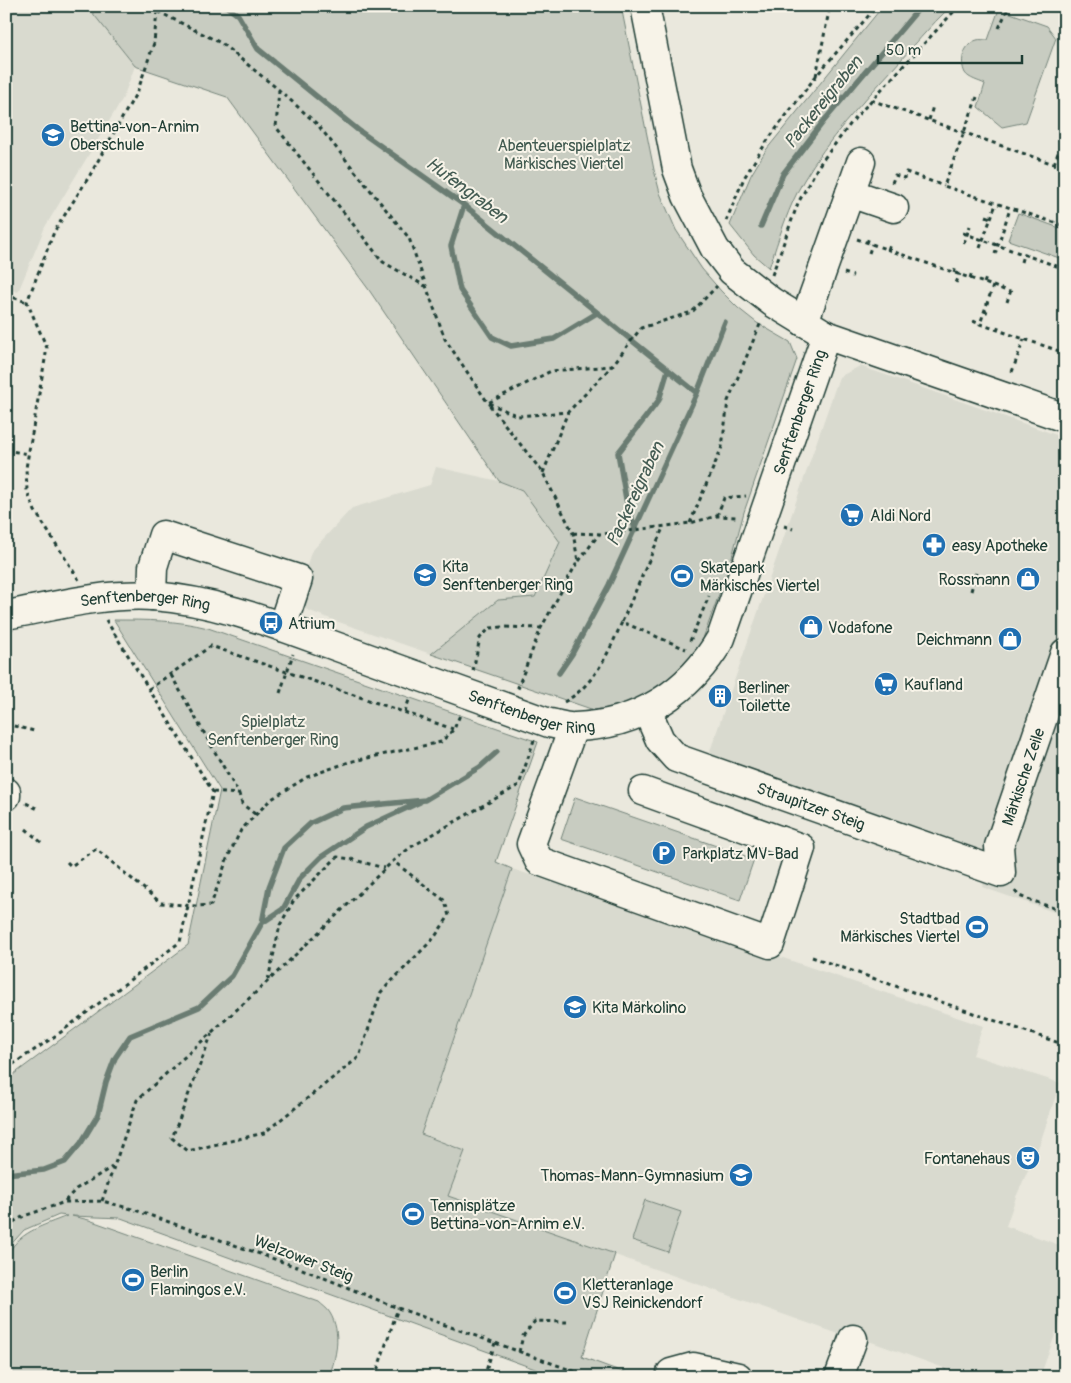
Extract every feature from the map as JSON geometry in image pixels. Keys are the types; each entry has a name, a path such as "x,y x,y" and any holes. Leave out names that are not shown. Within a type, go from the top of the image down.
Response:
{"street":[{"name":"Senftenberger Ring","path":"644,6 677,169 690,202 715,249 732,271 755,291 815,329 1065,418"},
{"path":"815,329 836,232 861,162"},
{"path":"850,193 888,206"},
{"name":"Senftenberger Ring","path":"6,615 91,598 122,596 152,596 214,605 282,627 549,723 573,728 611,723 647,710 678,690 692,679 712,654 721,638 815,329"},
{"path":"152,596 153,567 163,535 298,579 282,627"},
{"name":"Märkische Zeile","path":"1001,873 999,846 1065,653"},
{"name":"Straupitzer Steig","path":"647,710 660,740 676,758 1001,873"},
{"path":"573,728 531,844 539,862 770,944 801,848 643,791"},
{"path":"839,1377 853,1339"},
{"path":"672,1375 693,1367 738,1377"}],"path":[{"path":"152,6 157,11 221,43 317,124 409,238 444,339 488,403 543,473 573,533 578,561"},
{"path":"816,76 830,6"},
{"path":"724,226 744,178 767,142 816,76 877,6"},
{"path":"772,278 798,202 819,165 855,118 959,6"},
{"path":"1000,28 1009,6"},
{"path":"80,582 35,511 28,491 26,468 47,348 27,302 54,232 90,175 138,90 154,43 157,11"},
{"path":"279,90 276,127 383,262 426,287"},
{"path":"944,186 976,97"},
{"path":"871,100 1065,168"},
{"path":"928,120 933,106"},
{"path":"1054,164 1065,134"},
{"path":"888,206 887,197 895,175 904,178 906,172 979,201 996,204 1065,226"},
{"path":"913,181 915,176"},
{"path":"980,248 996,204"},
{"path":"995,254 1010,209"},
{"path":"986,216 991,218"},
{"path":"964,243 965,234 970,226"},
{"path":"836,232 1010,292"},
{"path":"965,234 1065,269"},
{"path":"867,243 869,237"},
{"path":"869,253 872,244"},
{"path":"888,250 890,244"},
{"path":"1021,262 1023,255"},
{"path":"954,272 956,267"},
{"path":"970,278 972,272"},
{"path":"956,284 960,274"},
{"path":"984,283 986,278"},
{"path":"543,473 568,412 612,366 641,328 692,312 720,284"},
{"path":"980,324 993,286"},
{"path":"1007,302 1012,287"},
{"path":"6,295 27,302"},
{"path":"984,311 990,313"},
{"path":"690,523 722,447 728,402 762,319"},
{"path":"973,321 1063,351"},
{"path":"997,330 999,325"},
{"path":"1012,372 1024,339"},
{"path":"488,403 551,371 612,366"},
{"path":"488,403 518,416 568,412"},
{"path":"6,450 28,454"},
{"path":"717,516 724,498 753,495"},
{"path":"573,533 600,533 663,527 717,516 736,517"},
{"path":"784,526 793,529"},
{"path":"563,702 574,697 596,673 610,650 663,527"},
{"path":"527,690 518,687 542,628 578,561 600,533"},
{"path":"971,591 976,573"},
{"path":"622,622 686,650 709,596"},
{"path":"6,1070 61,1032 180,942 213,792 102,616"},
{"path":"473,674 480,638 490,628 542,628"},
{"path":"149,689 212,646 454,729"},
{"path":"280,694 294,654"},
{"path":"171,675 239,794 242,804 255,814"},
{"path":"404,712 411,695"},
{"path":"67,862 71,866 96,849 161,903 211,905 241,830 270,800 306,777 349,762 441,742 454,729 461,713"},
{"path":"6,724 34,730"},
{"path":"102,1201 137,1100 268,981 384,868 411,848 519,785 535,737"},
{"path":"213,792 239,794"},
{"path":"26,829 42,843"},
{"path":"268,981 280,925 294,900 337,857 384,868"},
{"path":"213,1031 172,1138 188,1151 264,1132 359,1057 381,992 434,938 449,916 445,901 393,861"},
{"path":"1001,873 1019,896 1065,912"},
{"path":"812,957 1065,1045"},
{"path":"65,1202 76,1189 113,1166"},
{"name":"Welzower Steig","path":"6,1226 24,1216 65,1202 102,1201 132,1209 296,1267 398,1308 590,1377"},
{"path":"375,1377 398,1308"},
{"path":"518,1352 523,1336 535,1321 566,1322"},
{"path":"484,1377 495,1343"},
{"path":"942,1377 945,1369"},
{"path":"507,1377 508,1374 515,1377"}],"shaded area":[{"name":"Bettina-von-Arnim Oberschule","path":"6,6 87,6 135,66 123,98 45,227 18,292 6,288"},
{"path":"860,366 1065,438 1065,916 982,887 992,856 708,757 839,377"},
{"name":"Kita Senftenberger Ring","path":"436,467 499,481 522,490 560,542 535,597 498,600 431,654 295,605 311,552 352,508 430,485"},
{"name":"Thomas-Mann-Gymnasium","path":"512,869 736,942 983,1026 973,1055 1060,1083 1040,1143 1016,1197 1006,1226 1065,1247 1065,1307 1040,1377 969,1377 866,1340 853,1339 448,1196 465,1151 421,1134"}],"green space":[{"name":"Abenteuerspielplatz Märkisches Viertel","path":"87,6 621,6 654,170 660,193 676,230 702,269 721,291 757,323 790,342 797,359 744,512 730,564 701,644 692,658 658,689 622,706 594,710 431,654 498,600 535,597 560,542 522,490 499,481 369,290 227,97 135,66"},
{"path":"883,6 951,6 856,109 823,150 793,201 769,268 754,255 730,225 751,175 766,150"},
{"path":"999,9 1047,26 1056,38 1026,122 1002,127 978,107 985,84 967,75 963,68 963,58 966,49 977,40 988,40"},
{"path":"1018,213 1065,230 1065,260 1008,240"},
{"name":"Spielplatz Senftenberger Ring","path":"114,620 150,620 208,628 538,742 496,862 512,869 421,1134 465,1151 448,1196 615,1254 582,1357 628,1374 626,1377 557,1377 121,1218 72,1216 89,1220 319,1302 329,1312 336,1329 336,1353 329,1377 6,1377 6,1259 16,1242 23,1236 67,1216 59,1215 24,1230 6,1250 6,1080 188,945 220,790"},
{"path":"575,797 754,859 740,900 561,839"},
{"path":"645,1200 681,1212 668,1252 632,1240"}],"waterway":[{"name":"Hufengraben","path":"226,6 238,15 258,49 358,130 464,205 697,393"},
{"name":"Packereigraben","path":"761,226 783,174 823,122 921,6"},
{"path":"464,205 451,246 460,290 492,337 511,346 554,339 597,313"},
{"name":"Packereigraben","path":"559,673 572,654 609,585 697,393 725,322"},
{"path":"635,529 626,499 618,453 659,400 668,370"},
{"name":"Packereigraben","path":"6,1174 44,1170 65,1162 81,1143 98,1115 106,1082 115,1058 130,1036 199,1007 232,976 262,923 269,887 284,848 311,823 343,808 425,800 480,767 497,752"},
{"name":"Packereigraben","path":"262,923 283,909 300,878 321,857 366,827 420,802"}],"place":[{"name":"Bettina-von-Arnim Oberschule","path":"53,135"},
{"name":"Aldi Nord","path":"852,515"},
{"name":"easy Apotheke","path":"934,545"},
{"name":"Kita Senftenberger Ring","path":"425,575"},
{"name":"Skatepark Märkisches Viertel","path":"682,576"},
{"name":"Rossmann","path":"1028,579"},
{"name":"Atrium","path":"271,623"},
{"name":"Vodafone","path":"811,627"},
{"name":"Deichmann","path":"1010,639"},
{"name":"Kaufland","path":"886,684"},
{"name":"Berliner Toilette","path":"720,696"},
{"name":"Parkplatz MV-Bad","path":"664,853"},
{"name":"Stadtbad Märkisches Viertel","path":"977,927"},
{"name":"Kita Märkolino","path":"575,1007"},
{"name":"Fontanehaus","path":"1028,1158"},
{"name":"Thomas-Mann-Gymnasium","path":"741,1175"},
{"name":"Tennisplätze Bettina-von-Arnim e.V.","path":"413,1214"},
{"name":"Berlin Flamingos e.V.","path":"133,1280"},
{"name":"Kletteranlage VSJ Reinickendorf","path":"565,1293"}]}
